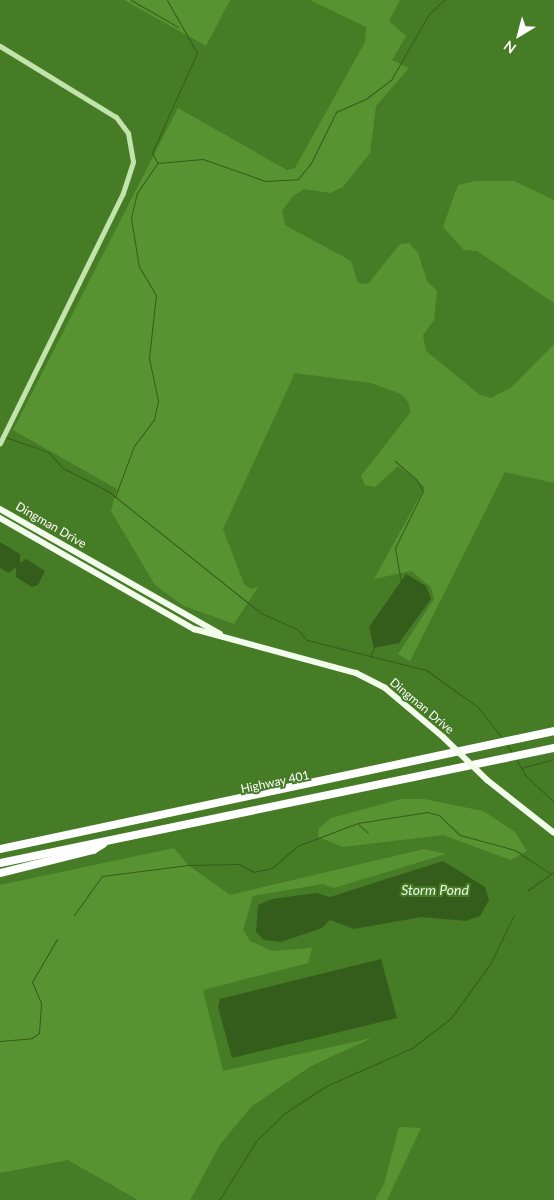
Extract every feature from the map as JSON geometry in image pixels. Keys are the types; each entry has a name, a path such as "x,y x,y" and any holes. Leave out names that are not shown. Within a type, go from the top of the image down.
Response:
{"highway":[{"name":"Highway 401","path":"0,849 554,731"},
{"name":"Highway 401","path":"0,863 554,748"},
{"path":"0,872 93,850 107,842"}],"main road":[{"name":"Dingman Drive","path":"0,509 221,635"},
{"name":"Dingman Drive","path":"0,518 167,614 208,634 221,635 356,674 385,688 443,737 487,780 554,833"}],"street":[{"path":"0,46 116,117 128,133 133,162 123,192 1,442"}],"shaded area":[{"path":"124,0 230,0 206,46"},
{"path":"310,0 400,0 389,21 406,36 392,60 409,68 376,106 370,153 343,187 330,193 304,189 293,196 282,211 285,225 351,261 358,283 368,284 400,244 409,243 418,253 427,281 437,291 434,320 423,335 426,351 480,395 491,398 512,387 554,344 554,483 505,472 410,661 398,654 434,599 431,587 411,571 374,579 425,487 398,466 375,487 365,485 361,476 410,413 409,403 401,394 371,383 295,373 223,529 244,584 251,589 258,587 234,624 184,606 155,585 111,511 117,489 13,430 178,108 287,170 295,168 365,42 366,27"},
{"path":"476,181 514,181 554,200 554,303 477,251 464,250 443,227 458,185"},
{"path":"401,799 424,799 483,811 515,832 527,851 511,860 443,835 343,847 318,837 319,828 331,818"},
{"path":"174,848 188,865 230,895 424,849 446,854 334,888 323,884 253,896 243,930 250,941 272,951 312,948 308,963 203,990 223,1071 372,1038 311,1066 252,1106 221,1143 190,1200 138,1200 68,1160 0,1173 0,885"},
{"path":"399,1127 421,1128 387,1200 375,1200 384,1184"}],"water":[{"path":"0,542 20,554 20,563 26,559 45,571 38,585 32,587 16,577 16,567 9,573 0,568"},
{"path":"406,574 426,586 431,599 399,643 374,648 369,627"},
{"name":"Storm Pond","path":"443,861 485,887 489,900 480,916 466,921 421,917 354,929 330,920 322,928 281,942 264,940 256,932 258,905 272,899 316,893 330,897"},
{"path":"381,959 397,1018 232,1058 218,1007 220,999"}],"waterway":[{"path":"131,0 178,27"},
{"path":"157,162 152,153 197,53 167,0"},
{"path":"157,163 203,159 265,181 298,179 311,163 336,112 367,98 391,80 429,14 444,0"},
{"path":"115,497 134,446 154,419 158,401 149,358 156,295 139,267 131,218 137,193 157,163"},
{"path":"5,437 48,452 63,468 108,491 261,613 297,629 307,640 426,670 478,707 502,738"},
{"path":"395,461 416,479 423,491 395,548 402,586"},
{"path":"370,657 374,648"},
{"path":"507,745 513,754"},
{"path":"521,768 554,759"},
{"path":"517,760 525,775 554,802"},
{"path":"74,915 102,876 188,865 239,864 254,872 272,868 297,846 358,823 427,812 439,815 460,835 515,850 551,874"},
{"path":"358,824 368,833"},
{"path":"528,890 554,872"},
{"path":"219,1200 257,1140 285,1113 326,1086 412,1048 451,1018 490,964 514,915"},
{"path":"0,1041 32,1038 39,1033 41,1003 32,982 57,939"}]}
